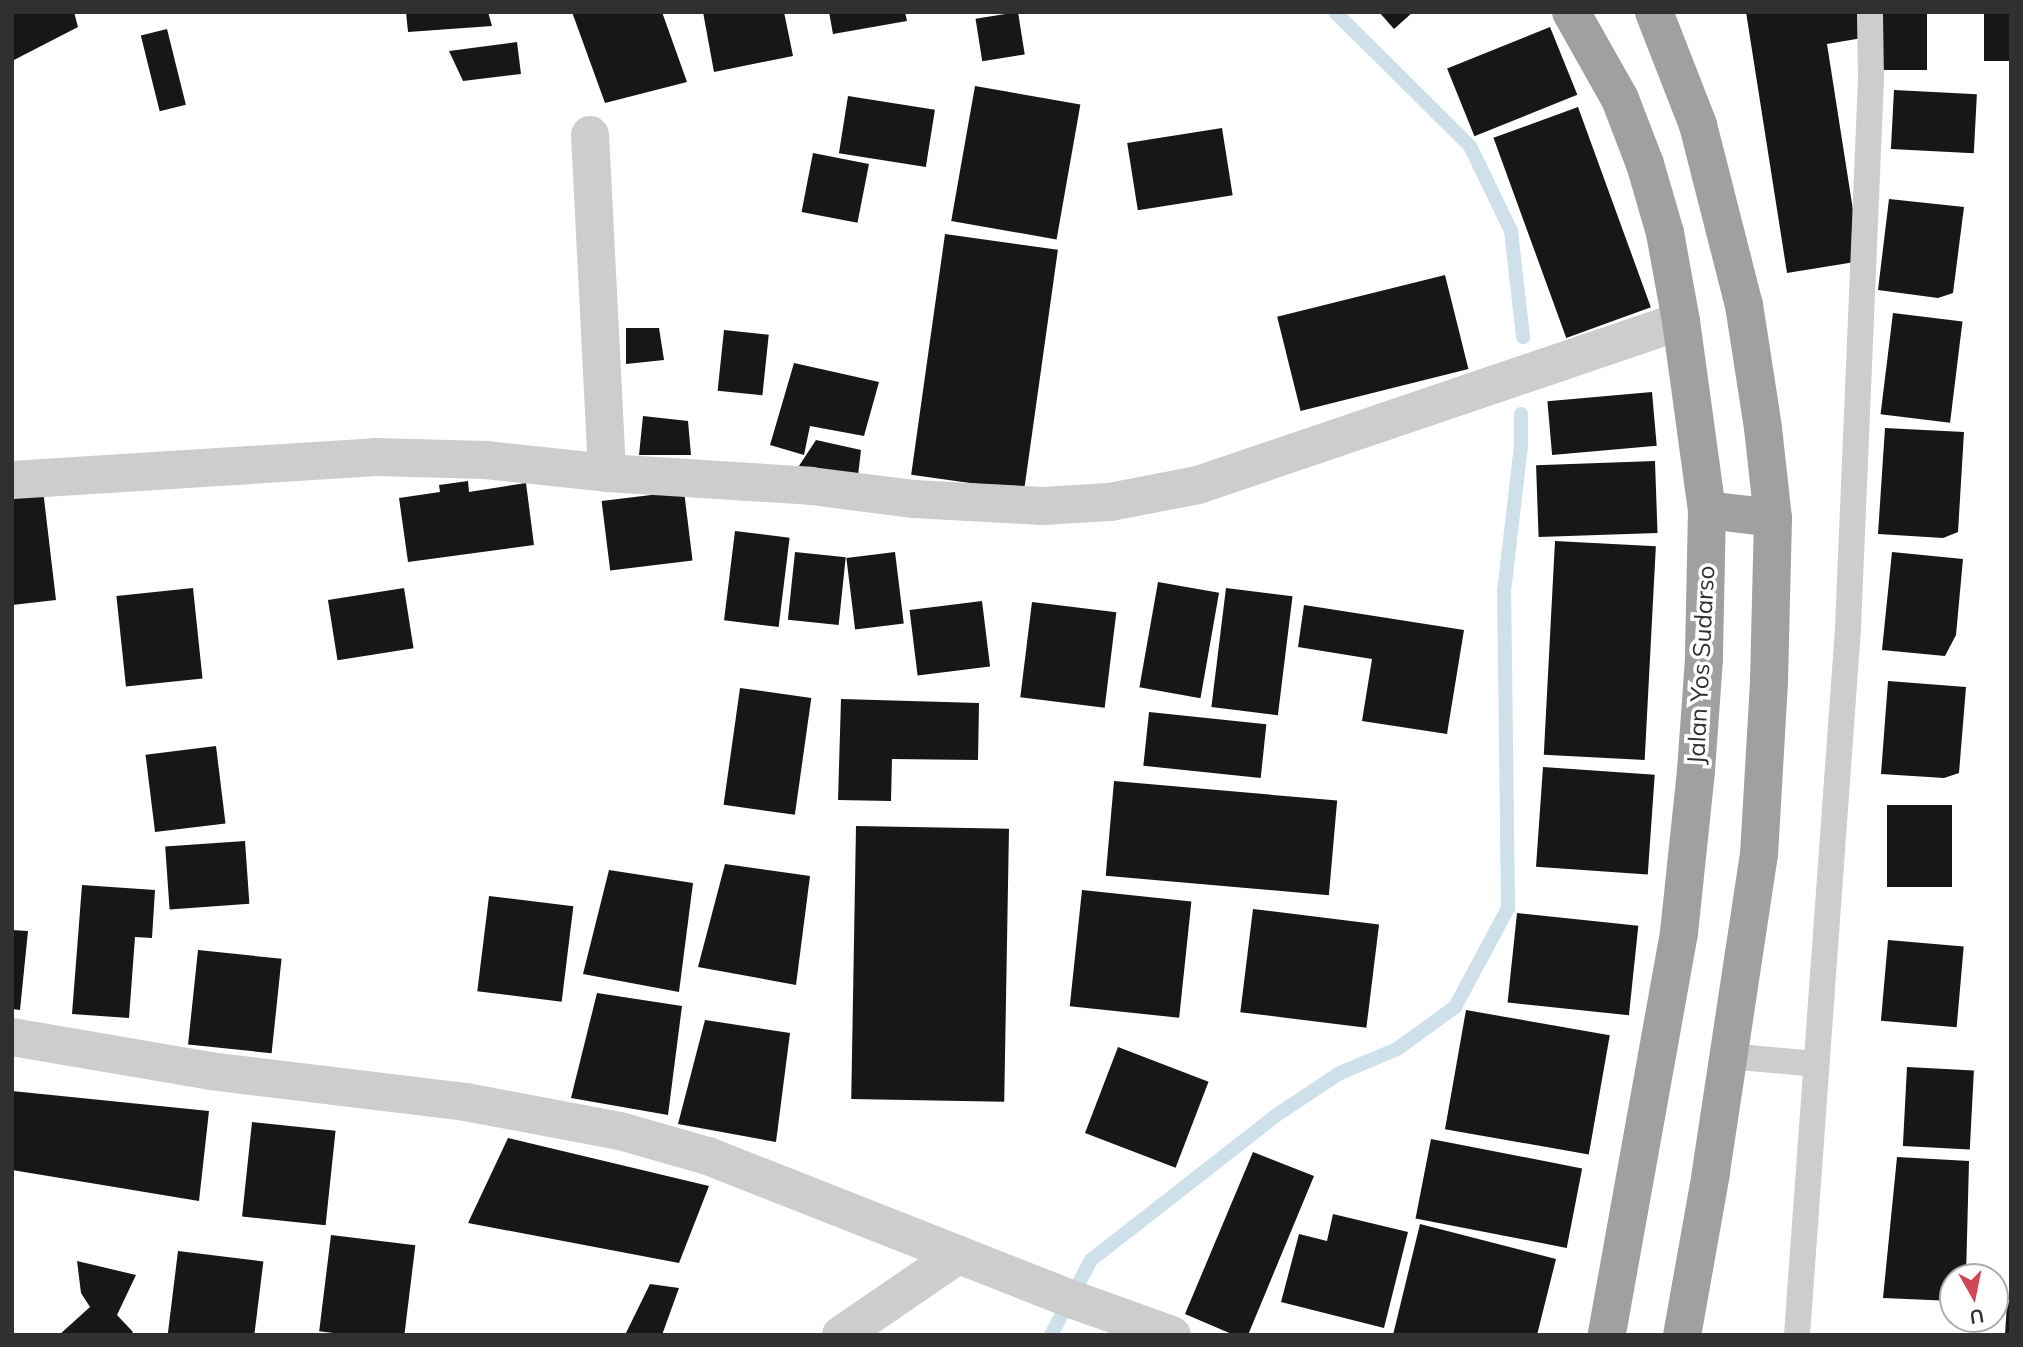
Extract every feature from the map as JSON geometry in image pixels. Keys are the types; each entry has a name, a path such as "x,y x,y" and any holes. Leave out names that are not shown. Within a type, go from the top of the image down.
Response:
{"highway":[{"name":"Jalan Yos Sudarso","path":"1571,12 1620,99 1645,164 1665,233 1681,321 1707,510 1698,746 1679,933 1607,1335"},
{"path":"1654,12 1698,125 1744,305 1763,428 1773,518 1769,682 1759,854 1682,1335"},
{"path":"1707,510 1773,518"}],"street":[{"path":"590,135 607,473"},
{"path":"12,480 374,457 485,460 607,473 811,486 914,499 1016,505 1110,502 1198,485 1681,321"},
{"path":"12,1037 210,1070 466,1102 620,1131 708,1156 1144,1327 1172,1335"},
{"path":"841,1335 958,1255"}],"lane":[{"path":"1797,1335 1848,628 1871,79 1870,12"},
{"path":"1728,1056 1816,1064"}],"building":[{"path":"12,12 74,12 78,27 12,61"},
{"path":"406,12 488,12 492,26 408,32"},
{"path":"572,12 662,12 687,82 605,103"},
{"path":"703,12 784,12 793,56 714,72"},
{"path":"829,12 905,12 907,21 833,34"},
{"path":"1018,12 1025,54 982,61 976,19"},
{"path":"1379,12 1413,12 1394,29"},
{"path":"1746,12 1864,12 1868,37 1827,44 1861,261 1787,273"},
{"path":"1879,12 1927,12 1927,70 1879,70"},
{"path":"1984,12 2011,12 2011,61 1984,61"},
{"path":"1550,27 1577,95 1474,136 1447,69"},
{"path":"167,29 186,105 160,111 141,36"},
{"path":"517,42 521,74 463,81 449,51"},
{"path":"975,86 1080,105 1057,239 951,221"},
{"path":"1894,90 1977,94 1974,153 1891,149"},
{"path":"848,96 935,110 926,167 839,153"},
{"path":"1578,107 1651,307 1566,338 1493,138"},
{"path":"1222,128 1233,195 1138,210 1127,143"},
{"path":"813,153 869,164 858,223 802,212"},
{"path":"1889,199 1964,207 1953,293 1938,298 1878,290"},
{"path":"945,234 1058,250 1024,491 911,475"},
{"path":"1445,275 1468,369 1301,411 1277,317"},
{"path":"1893,313 1962,322 1950,423 1881,414"},
{"path":"626,328 659,328 664,360 626,364"},
{"path":"724,330 769,335 762,395 718,391"},
{"path":"794,363 879,382 864,436 810,426 804,455 770,445"},
{"path":"1652,392 1657,446 1552,455 1547,401"},
{"path":"643,416 688,421 691,455 639,455"},
{"path":"1885,428 1964,432 1958,532 1943,538 1878,534"},
{"path":"816,440 861,450 857,484 793,475"},
{"path":"1655,461 1658,533 1539,537 1536,465"},
{"path":"468,481 469,492 526,483 534,545 408,562 399,498 440,492 439,485"},
{"path":"43,490 56,600 12,605 12,494"},
{"path":"684,491 693,560 610,571 602,501"},
{"path":"735,531 790,538 779,627 724,620"},
{"path":"1555,541 1656,546 1645,760 1544,755"},
{"path":"795,552 846,557 839,625 788,620"},
{"path":"895,552 904,623 855,629 846,558"},
{"path":"1892,552 1963,559 1956,635 1945,656 1882,650"},
{"path":"1158,582 1219,593 1200,698 1139,687"},
{"path":"193,588 203,679 126,687 116,596"},
{"path":"404,588 414,648 337,660 328,600"},
{"path":"1226,588 1293,596 1278,715 1211,707"},
{"path":"982,601 990,667 918,675 910,610"},
{"path":"1032,602 1116,612 1105,708 1020,697"},
{"path":"1304,605 1464,630 1447,734 1362,721 1372,659 1298,647"},
{"path":"1888,681 1966,687 1959,773 1944,778 1881,774"},
{"path":"740,688 811,698 795,815 724,805"},
{"path":"841,699 979,703 978,760 892,759 891,801 838,800"},
{"path":"1149,712 1266,724 1261,778 1143,766"},
{"path":"216,746 226,823 155,832 146,755"},
{"path":"1543,767 1655,775 1648,875 1536,867"},
{"path":"1114,781 1337,801 1329,895 1106,876"},
{"path":"1887,805 1952,805 1952,887 1887,887"},
{"path":"856,826 1009,829 1004,1102 851,1099"},
{"path":"245,841 249,904 170,909 165,847"},
{"path":"725,864 810,876 796,985 698,967"},
{"path":"609,870 693,883 679,992 583,974"},
{"path":"82,885 155,890 152,938 135,937 129,1018 72,1014"},
{"path":"1082,890 1191,901 1179,1018 1070,1006"},
{"path":"489,896 573,906 562,1002 477,991"},
{"path":"1253,909 1379,924 1366,1028 1240,1012"},
{"path":"1517,913 1638,926 1629,1015 1508,1003"},
{"path":"12,930 28,931 20,1010 12,1009"},
{"path":"1888,940 1964,947 1957,1027 1881,1021"},
{"path":"198,950 282,959 272,1053 188,1044"},
{"path":"597,993 682,1006 668,1115 571,1098"},
{"path":"1466,1010 1610,1035 1589,1155 1445,1129"},
{"path":"705,1020 790,1033 776,1142 678,1124"},
{"path":"1118,1047 1209,1082 1176,1168 1085,1133"},
{"path":"1907,1067 1974,1071 1970,1149 1903,1146"},
{"path":"12,1091 209,1111 199,1201 12,1170"},
{"path":"252,1122 336,1131 326,1225 242,1216"},
{"path":"508,1138 709,1186 679,1263 468,1223"},
{"path":"1431,1139 1582,1168 1567,1248 1416,1219"},
{"path":"1253,1152 1314,1176 1248,1335 1234,1335 1185,1314"},
{"path":"1897,1157 1969,1161 1966,1263 1939,1263 1939,1300 1883,1298"},
{"path":"1333,1214 1408,1232 1384,1328 1281,1302 1299,1234 1327,1241"},
{"path":"1420,1224 1556,1259 1537,1335 1393,1335"},
{"path":"331,1235 415,1245 404,1335 350,1335 319,1331"},
{"path":"178,1251 263,1261 254,1335 168,1334"},
{"path":"77,1261 136,1275 117,1315 133,1332 131,1335 59,1335 90,1307 81,1293"},
{"path":"650,1284 679,1288 662,1335 625,1335"},
{"path":"2011,1303 2011,1335 2005,1335 2009,1333"}],"waterway":[{"path":"1335,12 1470,146 1511,231 1523,337"},
{"path":"1051,1335 1091,1260 1278,1114 1340,1073 1397,1049 1455,1007 1508,908 1504,592 1521,446 1521,414"}]}
